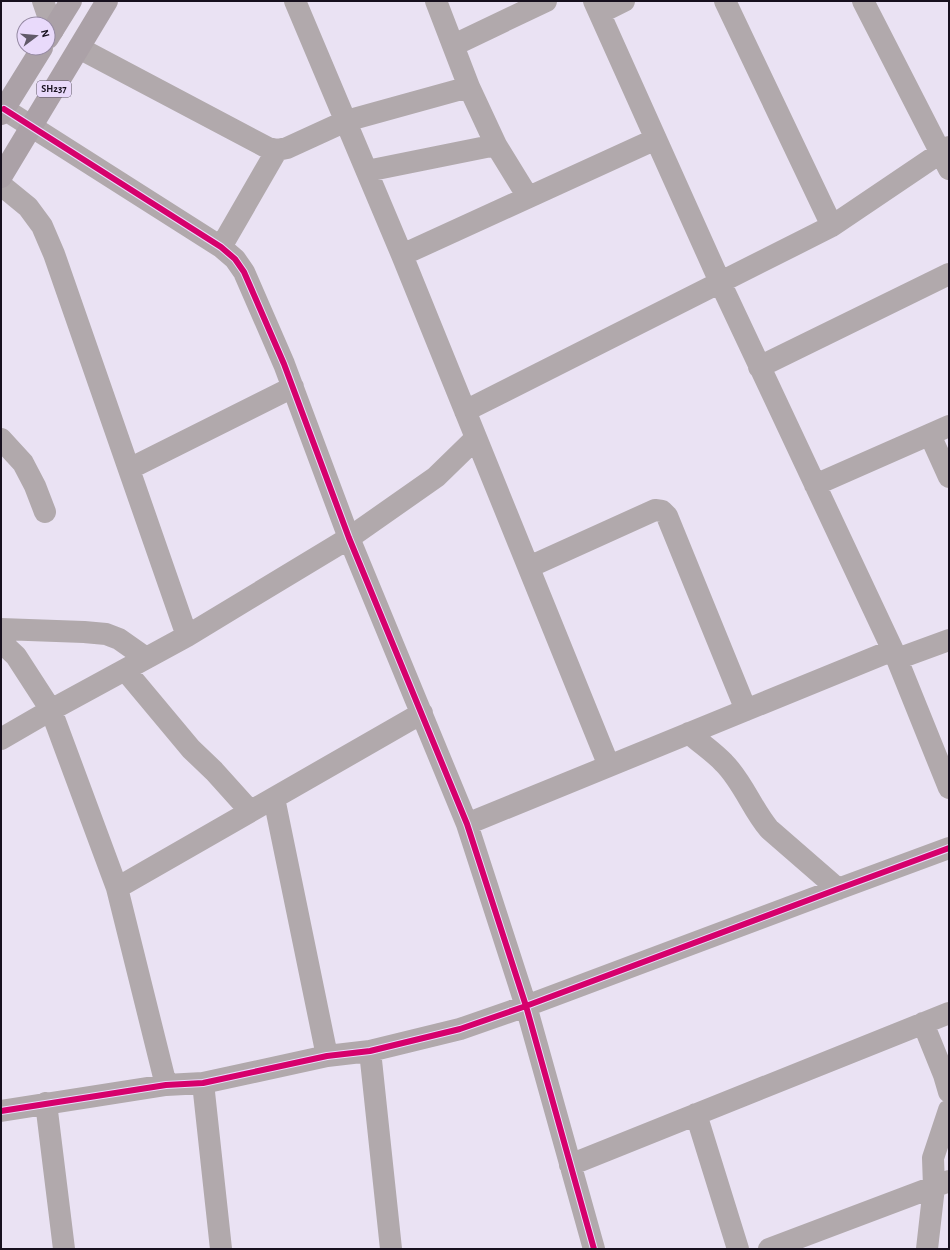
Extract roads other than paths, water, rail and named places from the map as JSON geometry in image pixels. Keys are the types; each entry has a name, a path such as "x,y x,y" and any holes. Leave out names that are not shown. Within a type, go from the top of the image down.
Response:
{"main road":[{"path":"56,26 71,1"},
{"name":"SH237","path":"1,177 107,1"},
{"name":"SH237","path":"2,112 37,56"}],"street":[{"path":"43,1 47,16"},
{"path":"436,1 469,87 496,145 528,197"},
{"path":"454,45 546,1"},
{"path":"624,1 597,7 720,282 895,654 949,788"},
{"path":"725,1 832,226"},
{"path":"465,411 832,226 946,156 863,1"},
{"path":"301,3 346,121 402,255 609,766"},
{"path":"79,48 268,148 277,150 287,148 346,121 469,87"},
{"path":"2,112 31,127 221,247 235,259 244,272 292,387 349,538 467,824 526,1006 594,1249"},
{"path":"402,255 656,138"},
{"path":"367,171 496,145"},
{"path":"221,247 277,150"},
{"path":"1,185 28,207 42,226 54,254 187,636"},
{"path":"760,367 949,274"},
{"path":"129,470 292,387"},
{"path":"815,485 939,430 949,477"},
{"path":"1,739 187,636 349,538 436,477 476,438"},
{"path":"1,439 23,463 35,486 45,512"},
{"path":"528,567 655,510 662,511 667,516 746,710"},
{"path":"1,629 106,634 119,639 146,658"},
{"path":"467,824 746,710 895,654 949,640"},
{"path":"1,642 16,656 51,710 117,888 166,1085"},
{"path":"125,670 191,749 214,771 250,811"},
{"path":"117,888 422,714"},
{"path":"689,733 725,763 745,791 762,821 769,829 838,889"},
{"path":"274,798 327,1056"},
{"path":"1,1111 166,1085 203,1082 327,1056 370,1052 460,1029 526,1006 949,848"},
{"path":"570,1165 949,1013"},
{"path":"924,1023 949,1092"},
{"path":"370,1052 391,1249"},
{"path":"203,1082 221,1249"},
{"path":"46,1103 64,1249"},
{"path":"927,1249 941,1184 933,1158 949,1110"},
{"path":"696,1114 738,1249"},
{"path":"770,1249 941,1184"}]}
